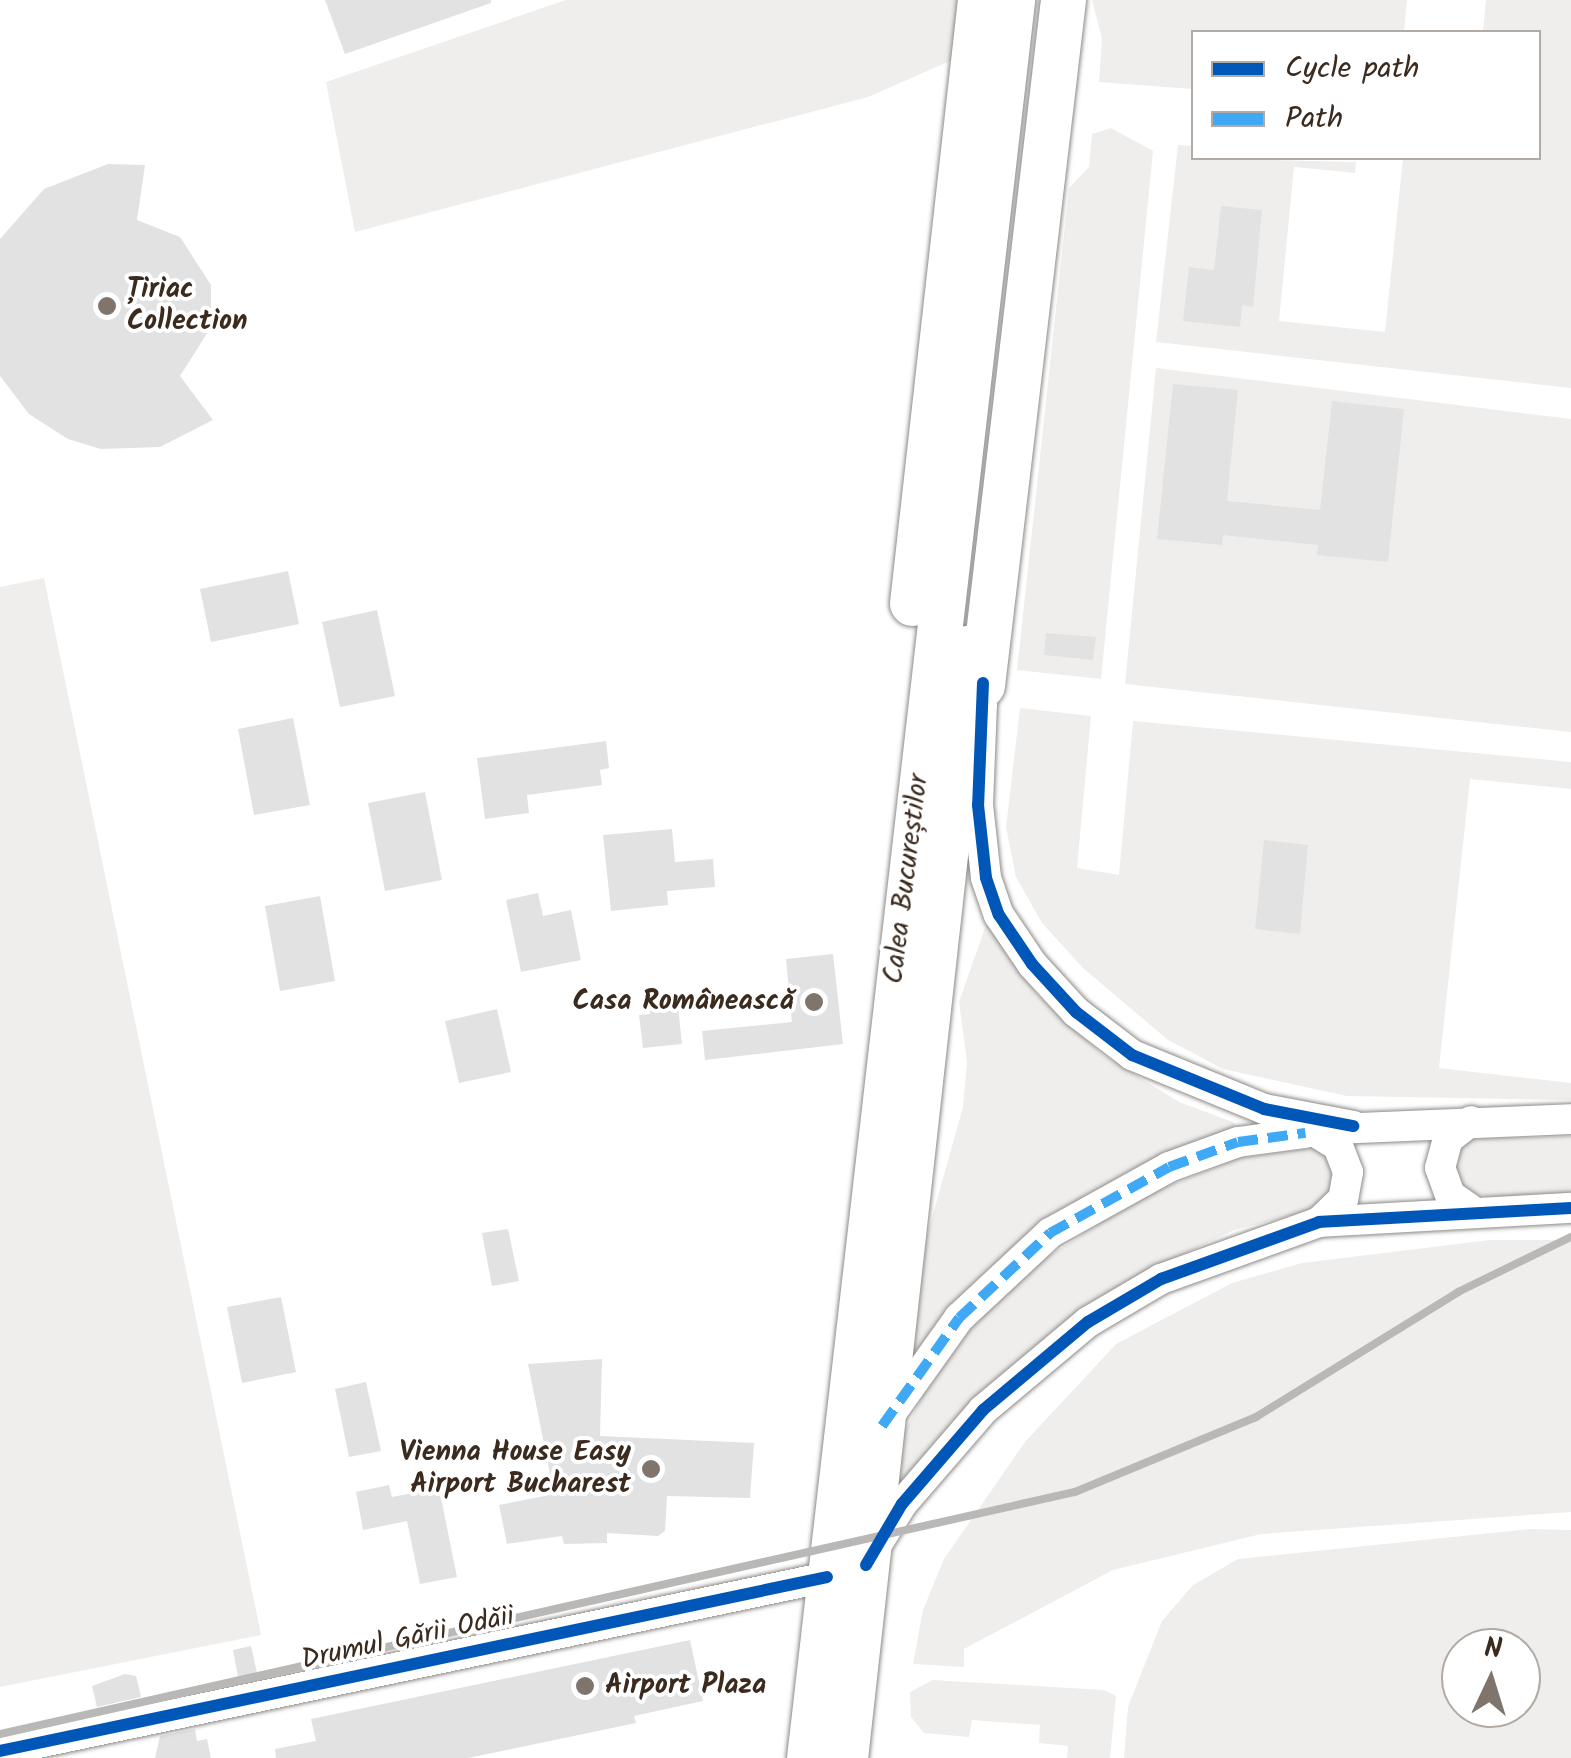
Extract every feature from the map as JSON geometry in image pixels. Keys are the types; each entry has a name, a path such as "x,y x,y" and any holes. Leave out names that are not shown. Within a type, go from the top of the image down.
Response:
{"highway":[{"name":"Calea Bucureștilor","path":"964,546 989,2"},
{"path":"916,950 893,894 912,608 989,2"},
{"name":"Calea Bucureștilor","path":"845,1758 846,1571 964,546 1055,4"},
{"path":"916,950 954,900 982,683 1055,4"},
{"name":"Calea Bucureștilor","path":"808,1758 846,1571 882,1426 916,950"}],"street":[{"path":"982,683 978,805 986,878 999,914 1032,964 1076,1012 1132,1054 1260,1120 1310,1132 1338,1146 1348,1172 1343,1199 1319,1222"},
{"path":"1198,1086 1264,1109 1353,1126"},
{"path":"882,1426 959,1318 1050,1234 1169,1167 1238,1142 1353,1126 1571,1119"},
{"path":"1470,1209 1450,1195 1440,1168 1448,1139 1471,1121"},
{"path":"846,1571 984,1410 1088,1322 1162,1279 1319,1222 1470,1209 1571,1208"},
{"name":"Drumul Gării Odăii","path":"0,1750 846,1571"}],"shaded area":[{"path":"566,0 969,0 952,60 868,97 355,232 326,82"},
{"path":"1092,0 1407,0 1404,30 1191,30 1191,89 1099,82 1102,38"},
{"path":"1486,0 1571,0 1571,388 1156,342 1178,145 1191,146 1191,160 1356,162 1355,173 1294,167 1279,321 1385,332 1403,160 1541,160 1541,30 1483,30"},
{"path":"1111,128 1153,151 1101,679 1017,670 1069,188 1089,167 1092,134"},
{"path":"1156,368 1571,419 1571,732 1125,684"},
{"path":"44,578 261,1635 0,1687 0,587"},
{"path":"1020,708 1091,716 1077,868 1119,875 1133,721 1571,762 1571,789 1470,779 1439,1068 1571,1083 1571,1100 1347,1096 1223,1069 1168,1040 1083,968 1042,923 1016,877 1006,827"},
{"path":"987,922 1037,995 1103,1055 1179,1102 1233,1122 1241,1133 1130,1179 909,1375 927,1236 963,1107 967,1062 959,1002"},
{"path":"1571,1136 1571,1196 1497,1198 1468,1193 1457,1184 1452,1160 1457,1146 1472,1139"},
{"path":"1312,1148 1327,1154 1342,1180 1323,1208 1234,1230 1137,1276 898,1487 904,1433 940,1361 986,1307 1038,1263 1142,1196 1240,1158"},
{"path":"1490,1240 1571,1240 1571,1512 1261,1534 1113,1570 964,1649 964,1667 913,1664 923,1610 944,1559 1025,1442 1116,1344 1232,1283 1302,1263"},
{"path":"1531,1529 1571,1530 1571,1758 1124,1758 1128,1707 1162,1621 1193,1585 1238,1559"},
{"path":"933,1680 1104,1690 1116,1696 1110,1758 1067,1758 1068,1746 1039,1743 1040,1725 972,1720 969,1737 924,1733 911,1717 910,1692"}],"building":[{"path":"325,0 491,0 491,3 345,54"},
{"name":"Țiriac Collection","path":"108,164 145,165 137,220 180,237 211,285 211,327 180,376 213,420 160,447 101,449 68,439 29,414 0,376 0,239 44,189"},
{"path":"1221,206 1262,210 1253,307 1242,305 1240,327 1183,321 1189,267 1214,270"},
{"path":"1173,384 1238,390 1227,501 1320,510 1332,401 1404,409 1388,562 1317,555 1318,545 1223,535 1222,545 1157,539"},
{"path":"288,571 299,624 211,642 200,589"},
{"path":"377,610 395,696 340,707 322,622"},
{"path":"1046,633 1096,637 1093,660 1044,655"},
{"path":"293,718 310,805 254,815 238,729"},
{"path":"606,741 609,768 600,770 602,785 527,795 529,813 485,819 477,758"},
{"path":"425,792 442,880 385,891 368,803"},
{"path":"672,829 675,862 713,859 715,887 667,891 668,905 611,911 603,835"},
{"path":"1264,840 1308,845 1300,934 1255,929"},
{"path":"538,893 543,916 571,910 581,960 521,972 506,900"},
{"path":"320,896 335,981 280,991 265,906"},
{"name":"Casa Românească","path":"833,954 843,1044 705,1060 702,1031 792,1022 786,959"},
{"path":"677,997 682,1044 643,1048 639,1015 650,1014 649,1001"},
{"path":"497,1009 511,1072 459,1083 445,1021"},
{"path":"508,1229 519,1281 492,1286 482,1233"},
{"path":"281,1297 296,1372 242,1383 227,1307"},
{"name":"Vienna House Easy Airport Bucharest","path":"602,1359 600,1436 754,1443 750,1498 667,1496 665,1531 658,1536 607,1533 607,1543 564,1544 562,1536 507,1544 499,1505 554,1494 528,1364"},
{"path":"366,1382 381,1451 349,1457 335,1389"},
{"path":"389,1485 392,1497 439,1488 457,1577 420,1584 407,1521 363,1530 356,1492"},
{"name":"Airport Plaza","path":"690,1640 703,1701 634,1716 636,1723 468,1758 276,1758 275,1749 316,1741 311,1719"},
{"path":"251,1646 257,1673 238,1677 233,1650"},
{"path":"125,1674 136,1676 141,1697 97,1707 92,1686"},
{"path":"195,1729 197,1741 207,1739 211,1758 155,1758 160,1736"}],"railway":[{"path":"0,1734 1075,1492 1256,1417 1458,1292 1571,1237"}],"marked path":[{"path":"882,1426 959,1318 1050,1233 1169,1167 1238,1142 1305,1133"}],"cycle path":[{"path":"983,683 978,805 986,878 999,915 1032,964 1076,1012 1132,1055 1264,1109 1353,1126"},
{"path":"866,1565 902,1504 983,1410 1088,1322 1161,1279 1319,1222 1571,1208"},
{"path":"0,1751 827,1577"}],"place":[{"name":"Țiriac Collection","path":"107,306"},
{"name":"Casa Românească","path":"814,1002"},
{"name":"Vienna House Easy Airport Bucharest","path":"651,1469"},
{"name":"Airport Plaza","path":"585,1686"}]}
